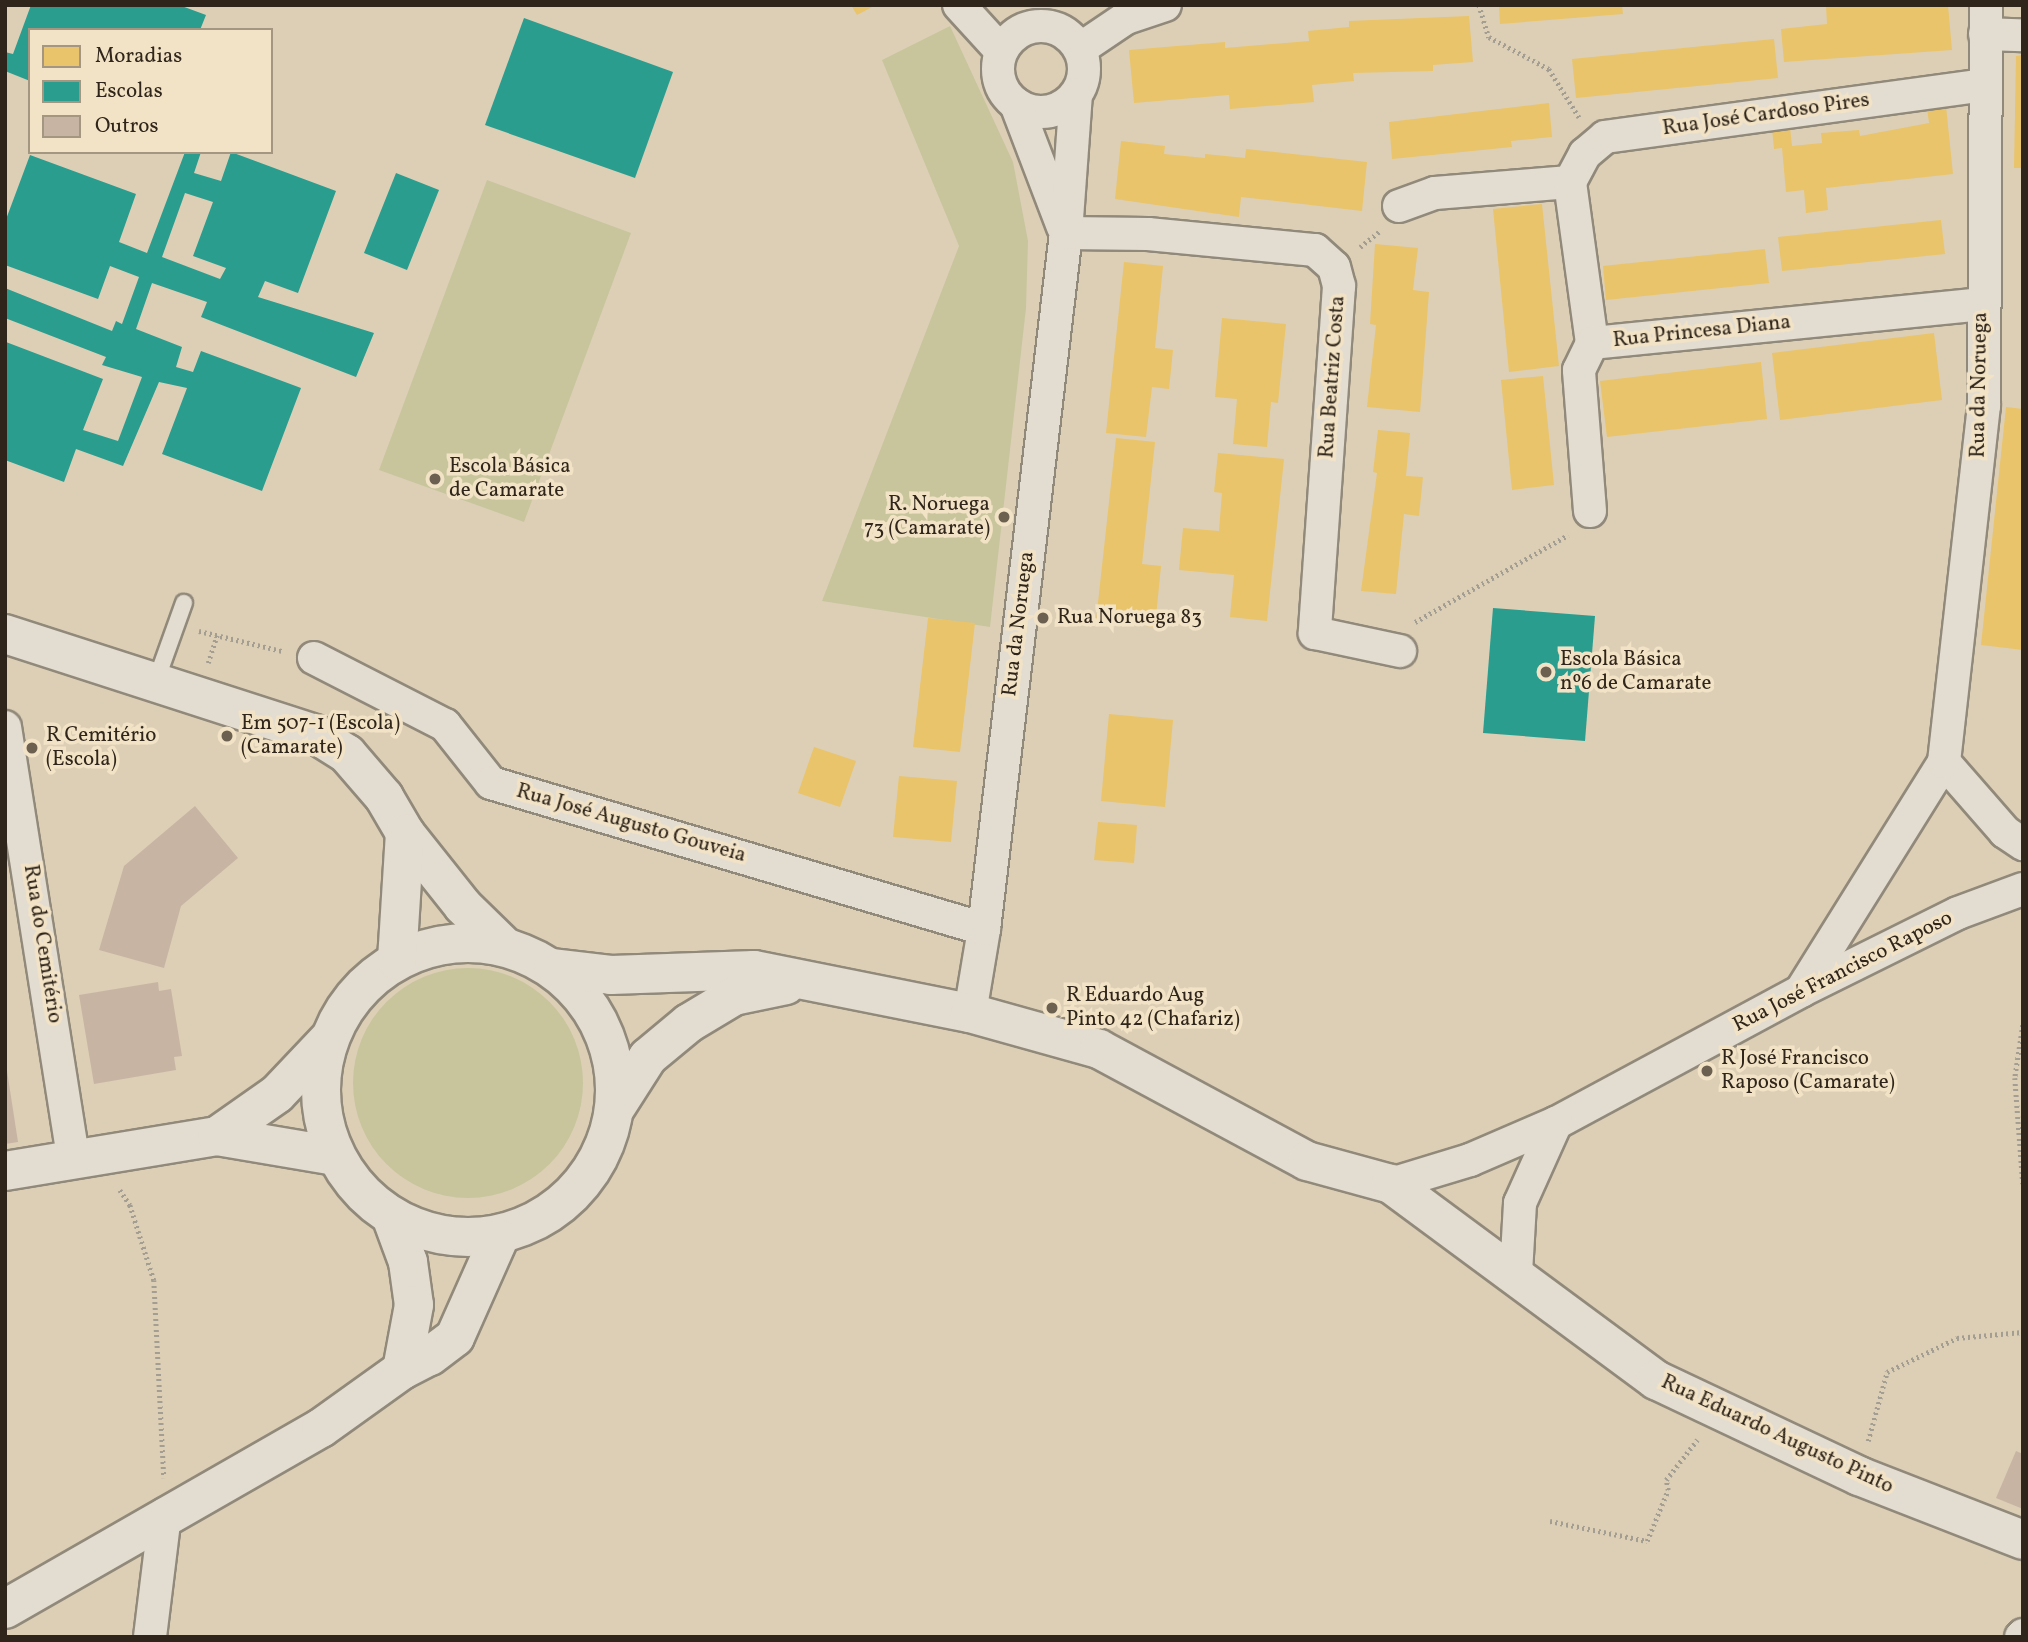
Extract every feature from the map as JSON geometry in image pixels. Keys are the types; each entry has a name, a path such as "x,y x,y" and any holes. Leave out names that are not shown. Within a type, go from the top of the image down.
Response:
{"street":[{"path":"959,5 1001,51"},
{"path":"1080,49 1126,18 1165,5"},
{"path":"1985,20 2023,35"},
{"name":"Rua da Noruega","path":"1801,991 1846,925 1944,762 1984,406 1982,304 1985,20"},
{"path":"1040,25 1056,28 1080,49 1084,72 1076,94 1048,111 1031,111 1016,104 999,80 1001,51 1024,28 1040,25"},
{"name":"Rua José Cardoso Pires","path":"1596,145 1605,137 1984,85"},
{"name":"Rua da Noruega","path":"970,1013 984,929 1066,233 1076,94"},
{"name":"Rua da Noruega","path":"1016,104 1066,233"},
{"path":"1591,344 1570,182 1585,154 1596,145"},
{"path":"1399,206 1436,194 1570,182"},
{"name":"Rua Beatriz Costa","path":"1066,233 1148,234 1315,250 1334,267 1339,286 1315,633 1400,650"},
{"name":"Rua Princesa Diana","path":"1590,511 1579,370 1591,344 1982,304"},
{"path":"5,634 315,734 347,754 384,797 405,833 463,905 503,946"},
{"name":"Rua José Augusto Gouveia","path":"314,658 445,724 491,783 984,929"},
{"name":"Rua do Cemitério","path":"5,727 14,813 86,1160"},
{"path":"1944,762 2005,832 2023,844"},
{"path":"397,960 405,833"},
{"name":"Rua José Francisco Raposo","path":"1391,1184 1470,1160 1556,1123 1801,991 1958,913 2023,889"},
{"path":"217,1136 277,1094 328,1040 344,1008 368,981 397,960 449,943 503,946 553,968 611,975 754,970 970,1013 1099,1049 1307,1161 1391,1184"},
{"path":"553,968 591,1005 612,1054 616,1107"},
{"path":"328,1040 320,1099 335,1156 359,1190 391,1216 429,1232 499,1238 567,1200 600,1158 616,1107 648,1057 689,1023 734,996 806,981"},
{"path":"1516,1273 1520,1203 1556,1123"},
{"path":"5,1171 86,1160 217,1136 335,1156"},
{"name":"Rua Eduardo Augusto Pinto","path":"1391,1184 1516,1273 1656,1380 1859,1476 2023,1539"},
{"path":"391,1216 408,1262 414,1305 402,1370"},
{"path":"5,1609 165,1514 321,1428 402,1370 455,1337 499,1238"},
{"path":"150,1637 165,1514"}],"lane":[{"path":"156,681 184,603"}],"path":[{"path":"1479,5 1489,37 1549,69 1596,145"},
{"path":"1334,267 1383,229 1399,206"},
{"path":"1400,650 1417,618 1586,525 1590,511"},
{"path":"176,626 314,658"},
{"path":"2023,1025 2015,1078 2023,1184"},
{"path":"86,1160 131,1205 154,1280 165,1514"},
{"path":"1859,1476 1887,1372 1957,1338 2023,1332"},
{"path":"1550,1521 1647,1541 1668,1490 1665,1480 1692,1446"}],"shaded area":[{"path":"950,26 1013,162 1028,241 1026,308 990,627 822,601 959,246 882,60"},
{"path":"487,180 631,233 524,522 379,470"},
{"path":"457,968 479,968 512,976 550,1001 575,1039 581,1060 581,1106 575,1127 550,1165 512,1190 479,1198 457,1198 424,1190 386,1165 361,1127 353,1094 353,1072 361,1039 386,1001 424,976"}],"building: Moradias":[{"path":"851,5 876,5 857,15"},
{"path":"1499,5 1622,5 1623,14 1500,24"},
{"path":"1826,5 1948,5 1952,50 1784,62 1781,29 1827,24"},
{"path":"1469,16 1473,62 1433,65 1433,71 1353,73 1354,81 1312,85 1314,102 1230,109 1229,95 1134,103 1129,50 1225,42 1225,48 1309,41 1308,31 1349,27 1349,21"},
{"path":"1774,39 1778,78 1576,98 1572,59"},
{"path":"2023,55 2023,168 2014,168 2016,56"},
{"path":"1549,103 1552,137 1511,141 1512,147 1392,159 1389,122"},
{"path":"1946,106 1953,174 1826,188 1828,210 1806,213 1804,190 1786,192 1782,148 1774,149 1772,129 1790,127 1792,146 1822,143 1821,133 1859,130 1860,136 1929,123 1927,108"},
{"path":"1121,141 1165,146 1164,154 1205,158 1205,154 1245,158 1246,149 1367,162 1362,211 1241,197 1239,217 1115,199"},
{"path":"1542,204 1559,366 1509,372 1493,209"},
{"path":"1941,220 1945,254 1782,271 1778,237"},
{"path":"1375,244 1418,248 1413,290 1429,292 1420,412 1367,407 1376,325 1370,324"},
{"path":"1765,249 1769,283 1606,300 1603,266"},
{"path":"1124,262 1163,266 1155,348 1173,350 1169,389 1152,387 1146,437 1106,433"},
{"path":"1222,318 1286,324 1278,403 1271,402 1267,447 1233,444 1237,399 1215,397"},
{"path":"1934,333 1942,400 1780,420 1772,353"},
{"path":"1761,362 1767,419 1607,437 1600,381"},
{"path":"1543,376 1554,485 1512,490 1501,380"},
{"path":"2006,407 2023,409 2023,650 1981,645"},
{"path":"1378,430 1410,433 1406,476 1423,477 1419,516 1404,514 1396,594 1361,591 1377,473 1373,472"},
{"path":"1116,438 1155,442 1142,564 1161,566 1155,627 1096,621"},
{"path":"1218,453 1284,459 1267,621 1230,617 1234,575 1179,570 1183,528 1219,531 1222,493 1214,492"},
{"path":"928,618 975,623 960,752 913,747"},
{"path":"1109,714 1173,720 1165,807 1101,801"},
{"path":"814,747 856,761 840,807 798,793"},
{"path":"899,776 957,781 951,842 893,837"},
{"path":"1098,822 1137,825 1134,863 1094,860"}],"building: Escolas":[{"path":"31,5 179,5 206,15 201,28 28,28 28,80 5,71 5,52 13,54"},
{"path":"524,18 673,72 635,178 485,125"},
{"path":"184,154 200,154 194,173 221,181 230,154 236,154 336,191 298,293 265,281 258,297 374,333 356,377 201,317 207,302 152,283 136,329 182,347 176,367 193,372 201,351 301,388 262,491 162,454 187,388 159,382 123,466 76,449 64,482 5,460 6,342 103,379 83,430 118,441 142,377 102,365 106,357 5,318 5,288 112,331 116,321 122,324 139,277 110,266 98,299 5,265 5,222 30,155 136,194 119,242 147,253","holes":["185,193 213,202 193,256 226,268 220,279 162,257"]},
{"path":"396,173 439,190 407,270 364,253"},
{"path":"1493,608 1595,616 1585,741 1483,733"}],"building: Outros":[{"path":"195,806 238,858 181,906 164,968 99,950 124,866"},
{"path":"158,982 159,991 171,989 182,1056 174,1057 176,1070 94,1084 79,995"},
{"path":"5,1058 18,1142 5,1144"},
{"path":"2016,1451 2023,1454 2023,1509 1996,1498"}],"place":[{"name":"Escola Básica de Camarate","path":"435,479"},
{"name":"R. Noruega 73 (Camarate)","path":"1004,517"},
{"name":"Rua Noruega 83","path":"1043,618"},
{"name":"Escola Básica nº6 de Camarate","path":"1546,672"},
{"name":"Em 507-1 (Escola) (Camarate)","path":"227,736"},
{"name":"R Cemitério (Escola)","path":"32,748"},
{"name":"R Eduardo Aug Pinto 42 (Chafariz)","path":"1052,1008"},
{"name":"R José Francisco Raposo (Camarate)","path":"1707,1071"}]}
